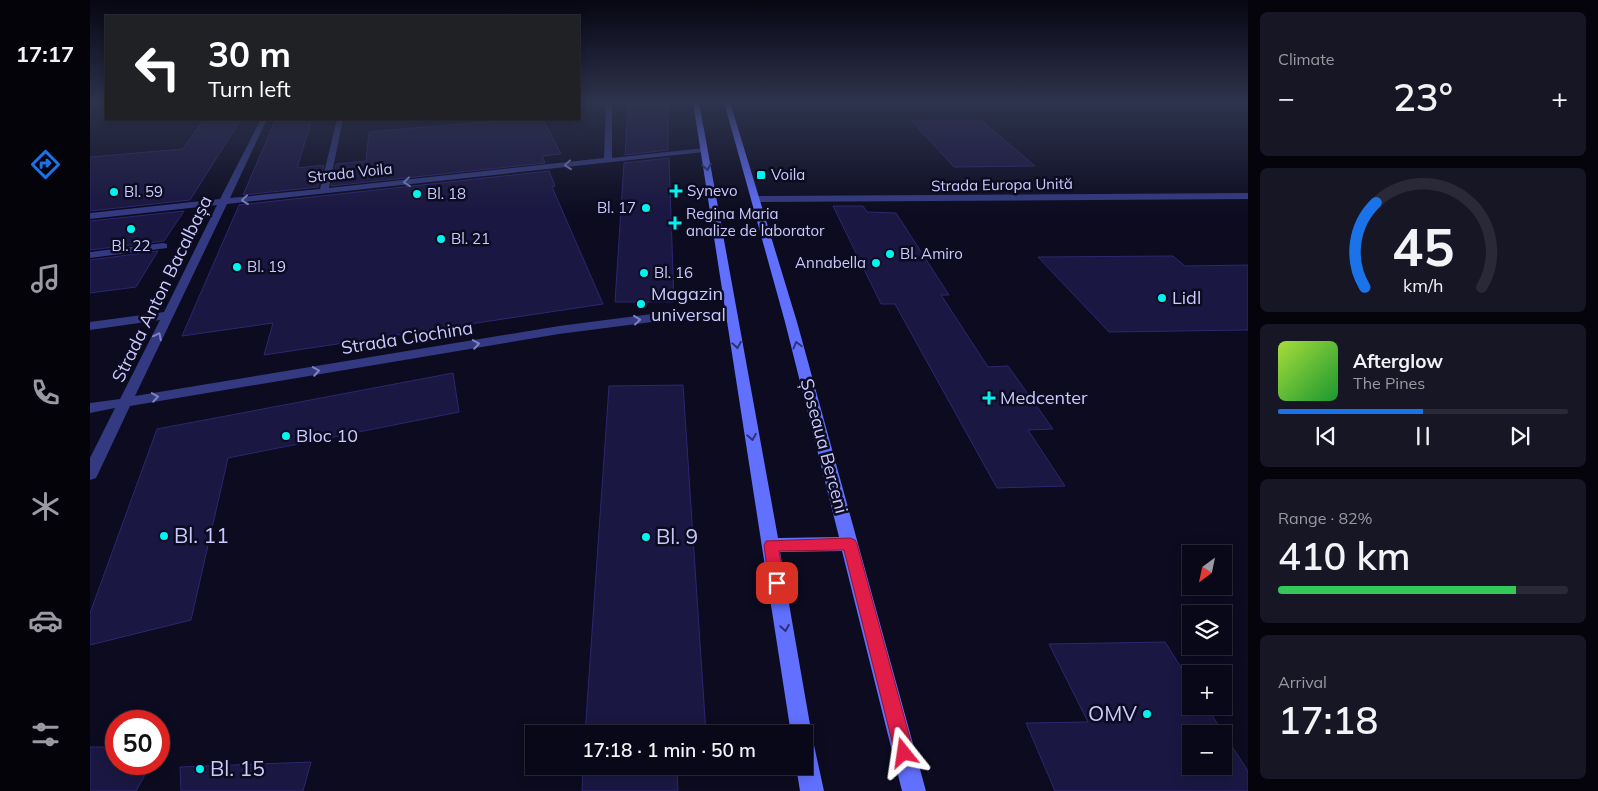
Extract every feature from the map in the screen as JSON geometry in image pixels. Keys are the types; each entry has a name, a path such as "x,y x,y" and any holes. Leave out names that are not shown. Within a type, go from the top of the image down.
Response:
{"main road":[{"path":"702,139 801,725"},
{"name":"Șoseaua Berceni","path":"738,139 791,322 914,791"},
{"path":"771,545 850,544"},
{"path":"809,775 812,791"}],"street":[{"name":"Strada Anton Bacalbașa","path":"90,474 254,139"},
{"path":"324,191 336,139"},
{"path":"608,139 608,160"},
{"name":"Strada Voila","path":"90,216 704,150"},
{"name":"Strada Europa Unită","path":"756,199 1248,196"},
{"path":"90,255 163,246"},
{"path":"90,326 168,315"},
{"name":"Strada Ciochina","path":"90,408 559,330 652,318 732,316"}],"building":[{"path":"190,139 228,139 190,200 90,211 90,157 183,149"},
{"path":"267,139 306,139 297,168 324,165 318,187 243,195"},
{"path":"368,139 553,139 561,154 542,156 545,163 331,186 336,164 366,161"},
{"path":"626,139 668,139 668,150 625,155"},
{"path":"928,139 1003,139 1035,166 954,167"},
{"path":"669,158 674,302 615,302 624,163"},
{"path":"549,171 555,186 552,187 603,304 264,355 273,323 182,336 239,205"},
{"path":"833,206 863,206 867,212 896,213 949,295 941,295 988,367 1008,366 1053,429 1028,430 1065,486 997,488 895,304 881,304"},
{"name":"Bl. 22","path":"184,211 164,241 90,250 90,221"},
{"path":"158,251 136,287 90,293 90,260"},
{"name":"Lidl","path":"1173,256 1185,266 1248,265 1248,330 1109,332 1038,257"},
{"name":"Bl. 11","path":"453,373 459,412 228,458 191,620 90,645 90,613 157,429"},
{"name":"Bl. 9","path":"683,385 705,725 586,725 609,386"},
{"name":"OMV","path":"1165,642 1182,669 1182,715 1212,715 1218,725 1182,725 1182,775 1232,775 1232,746 1248,771 1248,791 1055,791 1026,723 1088,722 1049,644"},
{"path":"90,747 105,747 105,775 145,775 136,791 90,791"},
{"path":"311,762 303,791 181,791 180,767"},
{"path":"583,775 677,775 678,791 582,791"}],"place":[{"name":"Voila","path":"761,175"},
{"name":"Synevo","path":"676,191"},
{"name":"Bl. 59","path":"114,192"},
{"name":"Bl. 18","path":"417,194"},
{"name":"Bl. 17","path":"646,208"},
{"name":"Regina Maria analize de laborator","path":"675,223"},
{"name":"Bl. 22","path":"131,229"},
{"name":"Bl. 21","path":"441,239"},
{"name":"Bl. Amiro","path":"890,254"},
{"name":"Annabella","path":"876,263"},
{"name":"Bl. 19","path":"237,267"},
{"name":"Bl. 16","path":"644,273"},
{"name":"Lidl","path":"1162,298"},
{"name":"Magazin universal","path":"641,304"},
{"name":"Medcenter","path":"989,398"},
{"name":"Bloc 10","path":"286,436"},
{"name":"Bl. 11","path":"164,536"},
{"name":"Bl. 9","path":"646,537"},
{"name":"OMV","path":"1147,714"},
{"name":"Bl. 15","path":"200,769"}],"route":[{"path":"777,583 771,545 850,544 904,753"}]}
